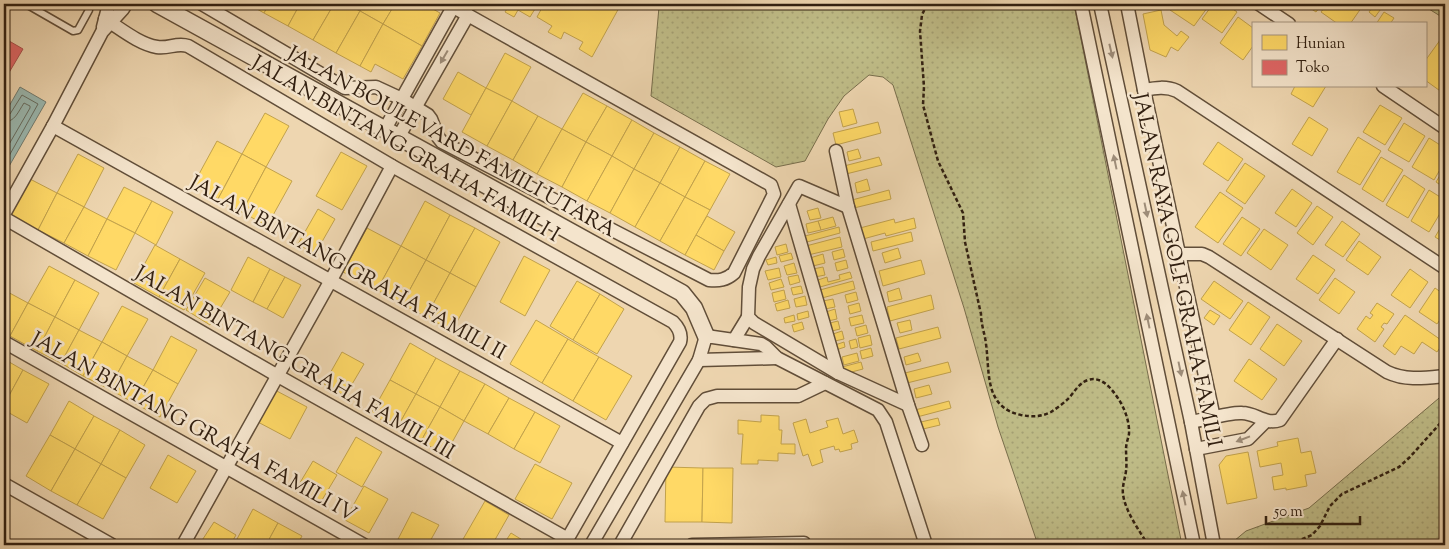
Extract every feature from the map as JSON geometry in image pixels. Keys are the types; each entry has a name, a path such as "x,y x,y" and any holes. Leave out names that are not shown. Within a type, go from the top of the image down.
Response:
{"street":[{"path":"4,214 106,25 109,4"},
{"path":"106,25 124,9 126,4"},
{"name":"JALAN BOULEVARD FAMILI UTARA","path":"157,4 682,293 694,308 706,336"},
{"path":"202,4 345,88 376,87 402,99 428,115 442,142 709,280 719,281 729,278 734,274 774,194 771,186 451,5 402,99 392,132"},
{"name":"JALAN RAYA GOLF GRAHA FAMILI","path":"1081,4 1194,545"},
{"name":"JALAN RAYA GOLF GRAHA FAMILI","path":"1100,4 1191,422 1214,545"},
{"path":"1127,4 1214,418"},
{"path":"1259,4 1286,22"},
{"path":"392,132 415,107 468,15"},
{"name":"JALAN BINTANG GRAHA FAMILI I","path":"106,25 156,47 164,48 182,44 188,46 392,166 673,322 680,332 680,342 622,443"},
{"path":"1144,90 1171,88 1445,268"},
{"path":"1386,88 1445,128"},
{"name":"JALAN BINTANG GRAHA FAMILI II","path":"53,126 622,443"},
{"path":"836,151 848,207 908,406 922,445"},
{"path":"183,545 331,280 392,166"},
{"path":"734,340 748,317 749,287 753,269 799,186 848,207"},
{"path":"789,204 838,373"},
{"name":"JALAN BINTANG GRAHA FAMILI III","path":"4,218 566,542"},
{"path":"1180,254 1202,254 1209,257 1387,372 1398,377 1445,376"},
{"path":"748,317 763,330 838,373 908,406"},
{"path":"591,545 699,360 706,336 764,345 777,358 878,410 886,422 926,545"},
{"path":"1191,422 1243,413 1266,421 1280,420 1337,339"},
{"name":"JALAN BINTANG GRAHA FAMILI IV","path":"4,342 364,545"},
{"path":"699,360 777,358"},
{"path":"620,545 699,406 706,399 717,396 798,396 825,383"},
{"path":"1196,448 1248,439 1266,421"},
{"path":"566,542 622,443"},
{"path":"4,484 112,545"},
{"path":"692,545 804,543"}],"lane":[{"path":"4,9 7,4"},
{"path":"26,4 73,31 78,30 89,10 83,4"}],"path":[{"path":"927,4 922,15 920,30 924,87 923,105 938,161 963,213 965,242 981,314 990,386 1001,405 1009,411 1031,416 1041,416 1051,412 1070,397 1079,384 1095,378 1105,382 1116,396 1128,422 1129,434 1126,447 1123,495 1127,507 1148,545"},
{"path":"1258,545 1260,543 1294,543 1312,535 1320,526 1330,506 1342,494 1398,468 1445,418"}],"shaded area":[{"path":"654,4 1074,4 1182,545 1038,545 998,427 964,308 893,85 883,77 869,75 844,96 828,119 805,161 776,167 651,96 659,7"},
{"path":"1421,4 1445,4 1445,19"},
{"path":"1445,393 1445,545 1233,545 1234,541 1246,531 1309,508"}],"water":[{"path":"20,87 46,102 4,175 4,115"}],"building: Hunian":[{"path":"248,4 269,4 264,13"},
{"path":"269,4 300,4 288,26 264,13"},
{"path":"300,4 334,4 313,40 288,26"},
{"path":"334,4 347,4 360,11 336,53 313,40"},
{"path":"347,4 364,4 360,11"},
{"path":"364,4 395,4 383,24 360,11"},
{"path":"395,4 424,4 440,13 422,46 383,24"},
{"path":"510,4 538,4 530,17 518,10 514,17 505,12"},
{"path":"544,4 617,4 620,6 592,57 579,49 583,42 564,32 561,39 548,32 552,26 537,17"},
{"path":"1175,4 1210,4 1194,26 1170,10"},
{"path":"1213,4 1226,4 1237,12 1222,33 1202,19"},
{"path":"1304,4 1322,4 1316,12"},
{"path":"1327,4 1364,4 1351,22 1335,22 1321,12"},
{"path":"1375,4 1383,6 1375,17 1369,12"},
{"path":"1161,10 1164,25 1177,36 1181,31 1189,37 1178,51 1171,47 1166,57 1150,50 1143,14"},
{"path":"360,11 383,24 360,66 336,53"},
{"path":"1384,12 1394,18 1391,22 1377,22"},
{"path":"1238,17 1252,27 1252,47 1243,60 1220,43"},
{"path":"383,24 422,46 403,79 375,64 371,72 360,66"},
{"path":"1443,36 1445,37 1445,90 1443,93 1426,81 1426,60"},
{"path":"505,53 531,67 512,101 486,88"},
{"path":"458,72 486,88 471,115 443,99"},
{"path":"486,88 512,101 487,146 462,132"},
{"path":"1294,88 1325,88 1313,107 1291,94"},
{"path":"583,93 607,106 586,142 562,129"},
{"path":"512,101 538,116 513,160 487,146"},
{"path":"1380,105 1402,118 1385,145 1363,132"},
{"path":"607,106 632,120 612,156 586,142"},
{"path":"853,109 857,123 843,127 839,112"},
{"path":"265,113 289,126 266,167 242,154"},
{"path":"538,116 562,129 537,174 513,160"},
{"path":"1309,117 1328,129 1312,156 1292,144"},
{"path":"632,120 654,133 634,169 612,156"},
{"path":"878,122 881,133 836,145 833,133"},
{"path":"1404,123 1425,136 1409,162 1388,150"},
{"path":"562,129 586,142 562,187 537,174"},
{"path":"654,133 680,147 660,183 634,169"},
{"path":"1358,137 1381,151 1360,185 1337,172"},
{"path":"1429,138 1445,148 1445,161 1434,180 1412,167"},
{"path":"217,141 242,154 218,199 193,185"},
{"path":"586,142 612,156 587,201 562,187"},
{"path":"1218,142 1243,159 1228,181 1203,164"},
{"path":"680,147 705,161 685,197 660,183"},
{"path":"858,149 861,158 849,161 847,152"},
{"path":"341,152 367,166 342,210 316,196"},
{"path":"78,154 104,168 84,207 57,193"},
{"path":"242,154 266,167 242,212 218,199"},
{"path":"612,156 634,169 610,213 587,201"},
{"path":"879,157 882,165 846,174 844,166"},
{"path":"1381,157 1403,170 1383,202 1362,189"},
{"path":"705,161 730,174 710,210 685,197"},
{"path":"1245,163 1265,176 1245,204 1226,191"},
{"path":"266,167 292,181 267,226 242,212"},
{"path":"1445,167 1445,188 1436,182"},
{"path":"634,169 660,183 635,227 610,213"},
{"path":"1404,175 1425,189 1408,218 1386,205"},
{"path":"30,179 57,193 38,230 10,215"},
{"path":"867,179 870,190 857,193 855,183"},
{"path":"660,183 685,197 660,241 635,227"},
{"path":"124,187 152,201 135,233 107,219"},
{"path":"1292,189 1312,203 1296,227 1275,213"},
{"path":"889,190 891,199 854,208 852,200"},
{"path":"1429,190 1445,200 1445,205 1429,232 1411,221"},
{"path":"1220,192 1243,208 1218,243 1195,227"},
{"path":"57,193 84,207 64,243 38,230"},
{"path":"685,197 710,210 685,255 660,241"},
{"path":"152,201 173,212 156,245 135,233"},
{"path":"425,201 450,215 426,260 401,246"},
{"path":"1317,206 1333,217 1313,245 1297,233"},
{"path":"84,207 107,219 88,256 64,243"},
{"path":"818,208 821,218 810,220 807,211"},
{"path":"318,209 335,219 315,254 298,244"},
{"path":"450,215 475,228 450,273 426,260"},
{"path":"707,216 735,232 724,251 696,235"},
{"path":"833,217 836,226 821,230 818,221"},
{"path":"1242,217 1260,229 1241,256 1223,244"},
{"path":"914,218 916,228 886,236 885,233 863,239 860,228 894,219 895,223"},
{"path":"107,219 135,233 116,270 88,256"},
{"path":"1445,220 1445,243 1435,237"},
{"path":"818,221 821,230 808,233 806,224"},
{"path":"1342,221 1360,234 1343,257 1325,245"},
{"path":"839,227 840,233 807,242 805,236"},
{"path":"367,228 401,246 377,290 343,272"},
{"path":"475,228 500,242 476,287 450,273"},
{"path":"1264,229 1288,245 1271,270 1247,253"},
{"path":"911,232 913,241 873,251 871,242"},
{"path":"696,235 724,251 714,270 685,255"},
{"path":"840,237 842,247 808,255 806,246"},
{"path":"1359,241 1381,257 1368,275 1346,260"},
{"path":"786,244 788,252 777,255 775,247"},
{"path":"155,245 180,259 159,297 134,283"},
{"path":"401,246 426,260 402,304 377,290"},
{"path":"898,248 901,258 885,263 882,253"},
{"path":"843,249 845,257 834,260 832,252"},
{"path":"791,253 793,259 781,262 779,256"},
{"path":"823,254 825,263 813,266 810,258"},
{"path":"1313,255 1335,270 1318,294 1296,279"},
{"path":"524,256 550,270 525,316 500,302"},
{"path":"248,257 270,269 253,302 231,290"},
{"path":"776,257 777,263 768,265 766,260"},
{"path":"180,259 205,273 184,310 159,297"},
{"path":"426,260 450,273 426,317 402,304"},
{"path":"846,260 848,268 837,271 835,263"},
{"path":"921,260 925,274 883,286 879,271"},
{"path":"794,263 797,273 787,275 784,266"},
{"path":"49,266 75,280 55,317 28,303"},
{"path":"823,267 825,275 815,277 813,269"},
{"path":"779,268 781,277 768,280 765,271"},
{"path":"270,269 285,277 267,309 253,302"},
{"path":"1410,269 1428,282 1410,308 1391,295"},
{"path":"850,272 852,278 820,287 818,280 827,277 828,282 840,279 839,275"},
{"path":"450,273 476,287 452,331 426,317"},
{"path":"798,275 800,282 790,285 788,277"},
{"path":"285,277 301,285 283,318 267,309"},
{"path":"205,278 230,292 210,325 186,310"},
{"path":"1335,278 1355,292 1339,314 1319,300"},
{"path":"781,279 784,287 771,290 769,283"},
{"path":"75,280 99,293 79,330 55,317"},
{"path":"577,281 600,294 573,340 550,326"},
{"path":"853,281 855,289 822,298 820,290"},
{"path":"1214,281 1243,301 1230,319 1201,299"},
{"path":"801,286 803,293 793,295 791,288"},
{"path":"899,288 902,299 889,302 887,292"},
{"path":"1435,288 1445,295 1445,313 1437,324 1419,312"},
{"path":"4,290 28,303 10,336 4,333"},
{"path":"784,290 786,299 774,302 772,293"},
{"path":"856,292 858,300 847,303 845,295"},
{"path":"600,294 624,309 597,354 573,340"},
{"path":"931,295 934,309 890,321 887,307"},
{"path":"805,296 807,305 796,307 794,299"},
{"path":"833,299 835,307 825,309 823,301"},
{"path":"788,300 790,308 777,311 775,304"},
{"path":"1248,302 1270,317 1251,345 1229,330"},
{"path":"28,303 55,317 37,351 10,336"},
{"path":"859,303 861,311 850,314 848,306"},
{"path":"1377,303 1394,314 1387,324 1384,323 1381,327 1384,329 1375,342 1357,329 1366,316 1370,319 1373,315 1370,313"},
{"path":"122,306 148,319 127,356 102,342"},
{"path":"835,309 837,319 828,321 826,312"},
{"path":"1210,310 1220,316 1214,325 1204,318"},
{"path":"808,311 809,317 798,320 797,314"},
{"path":"794,315 795,321 785,323 784,318"},
{"path":"862,315 864,323 851,326 849,318"},
{"path":"1405,315 1444,342 1437,352 1422,342 1414,354 1401,346 1395,355 1383,346"},
{"path":"55,317 79,330 61,363 37,351"},
{"path":"536,320 568,339 542,383 510,364"},
{"path":"910,320 912,330 900,333 897,323"},
{"path":"838,321 840,329 832,331 830,323"},
{"path":"802,322 804,329 794,332 792,325"},
{"path":"1277,324 1302,341 1284,366 1260,349"},
{"path":"866,325 868,333 857,336 855,328"},
{"path":"938,327 941,338 899,349 896,338"},
{"path":"79,330 102,342 83,376 61,363"},
{"path":"842,331 844,339 835,341 833,334"},
{"path":"870,335 872,345 860,348 858,338"},
{"path":"171,336 197,350 178,384 153,370"},
{"path":"568,339 599,357 573,401 542,383"},
{"path":"856,339 858,347 851,349 849,341"},
{"path":"102,342 127,356 109,389 83,376"},
{"path":"844,342 845,347 836,350 835,345"},
{"path":"410,343 436,358 416,394 390,380"},
{"path":"871,348 873,356 862,359 860,351"},
{"path":"342,352 364,364 345,396 324,384"},
{"path":"857,353 859,361 844,365 842,357"},
{"path":"918,353 921,361 906,365 904,357"},
{"path":"127,356 153,370 134,403 109,389"},
{"path":"599,357 632,376 606,420 573,401"},
{"path":"436,358 460,371 440,407 416,394"},
{"path":"4,359 23,370 4,405"},
{"path":"1249,359 1277,379 1262,400 1234,381"},
{"path":"861,362 863,369 844,374 842,367"},
{"path":"948,362 951,372 907,383 905,373"},
{"path":"23,370 49,384 27,423 4,410 4,405"},
{"path":"153,370 178,384 160,417 134,403"},
{"path":"460,371 485,384 464,421 440,407"},
{"path":"390,380 416,394 397,428 371,414"},
{"path":"485,384 509,398 488,434 464,421"},
{"path":"929,385 932,394 916,398 914,389"},
{"path":"273,389 307,407 290,439 256,421"},
{"path":"416,394 440,407 421,441 397,428"},
{"path":"509,398 535,412 514,449 488,434"},
{"path":"69,401 94,416 75,449 50,435"},
{"path":"949,401 951,408 917,417 915,410"},
{"path":"440,407 464,421 445,455 421,441"},
{"path":"535,412 560,426 540,463 514,449"},
{"path":"761,415 779,416 779,430 782,430 781,444 795,444 795,454 778,453 778,461 758,460 758,464 741,464 743,434 738,434 738,420 761,422"},
{"path":"94,416 120,430 101,464 75,449"},
{"path":"838,418 843,434 854,430 858,442 851,444 852,449 840,452 839,449 835,450 834,446 820,450 823,462 812,466 808,454 803,456 793,423 806,419 810,433 828,427 826,421"},
{"path":"938,418 940,425 923,429 921,422"},
{"path":"120,430 145,445 126,478 101,464"},
{"path":"50,435 75,449 51,491 26,476"},
{"path":"356,437 382,452 362,487 336,472"},
{"path":"1298,438 1301,453 1311,451 1316,473 1305,475 1307,486 1274,490 1272,477 1283,475 1281,463 1260,467 1257,451 1278,446 1277,442"},
{"path":"75,449 101,464 77,505 51,491"},
{"path":"1248,452 1257,498 1227,504 1219,465 1226,456"},
{"path":"168,455 196,471 177,503 150,488"},
{"path":"313,461 337,475 319,505 295,491"},
{"path":"101,464 126,478 103,519 77,505"},
{"path":"535,464 572,483 552,519 515,499"},
{"path":"666,467 703,468 702,522 665,522"},
{"path":"703,468 733,468 732,523 702,522"},
{"path":"364,486 388,499 369,533 345,520"},
{"path":"485,501 509,515 492,545 470,545 462,541"},
{"path":"253,509 278,523 266,545 249,545 237,539"},
{"path":"412,512 439,525 428,545 395,545"},
{"path":"214,522 236,535 232,542 237,545 199,545"},
{"path":"278,523 302,536 297,545 266,545"},
{"path":"511,533 524,541 521,545 503,545"}],"building: Toko":[{"path":"4,38 23,49 4,81"}]}
